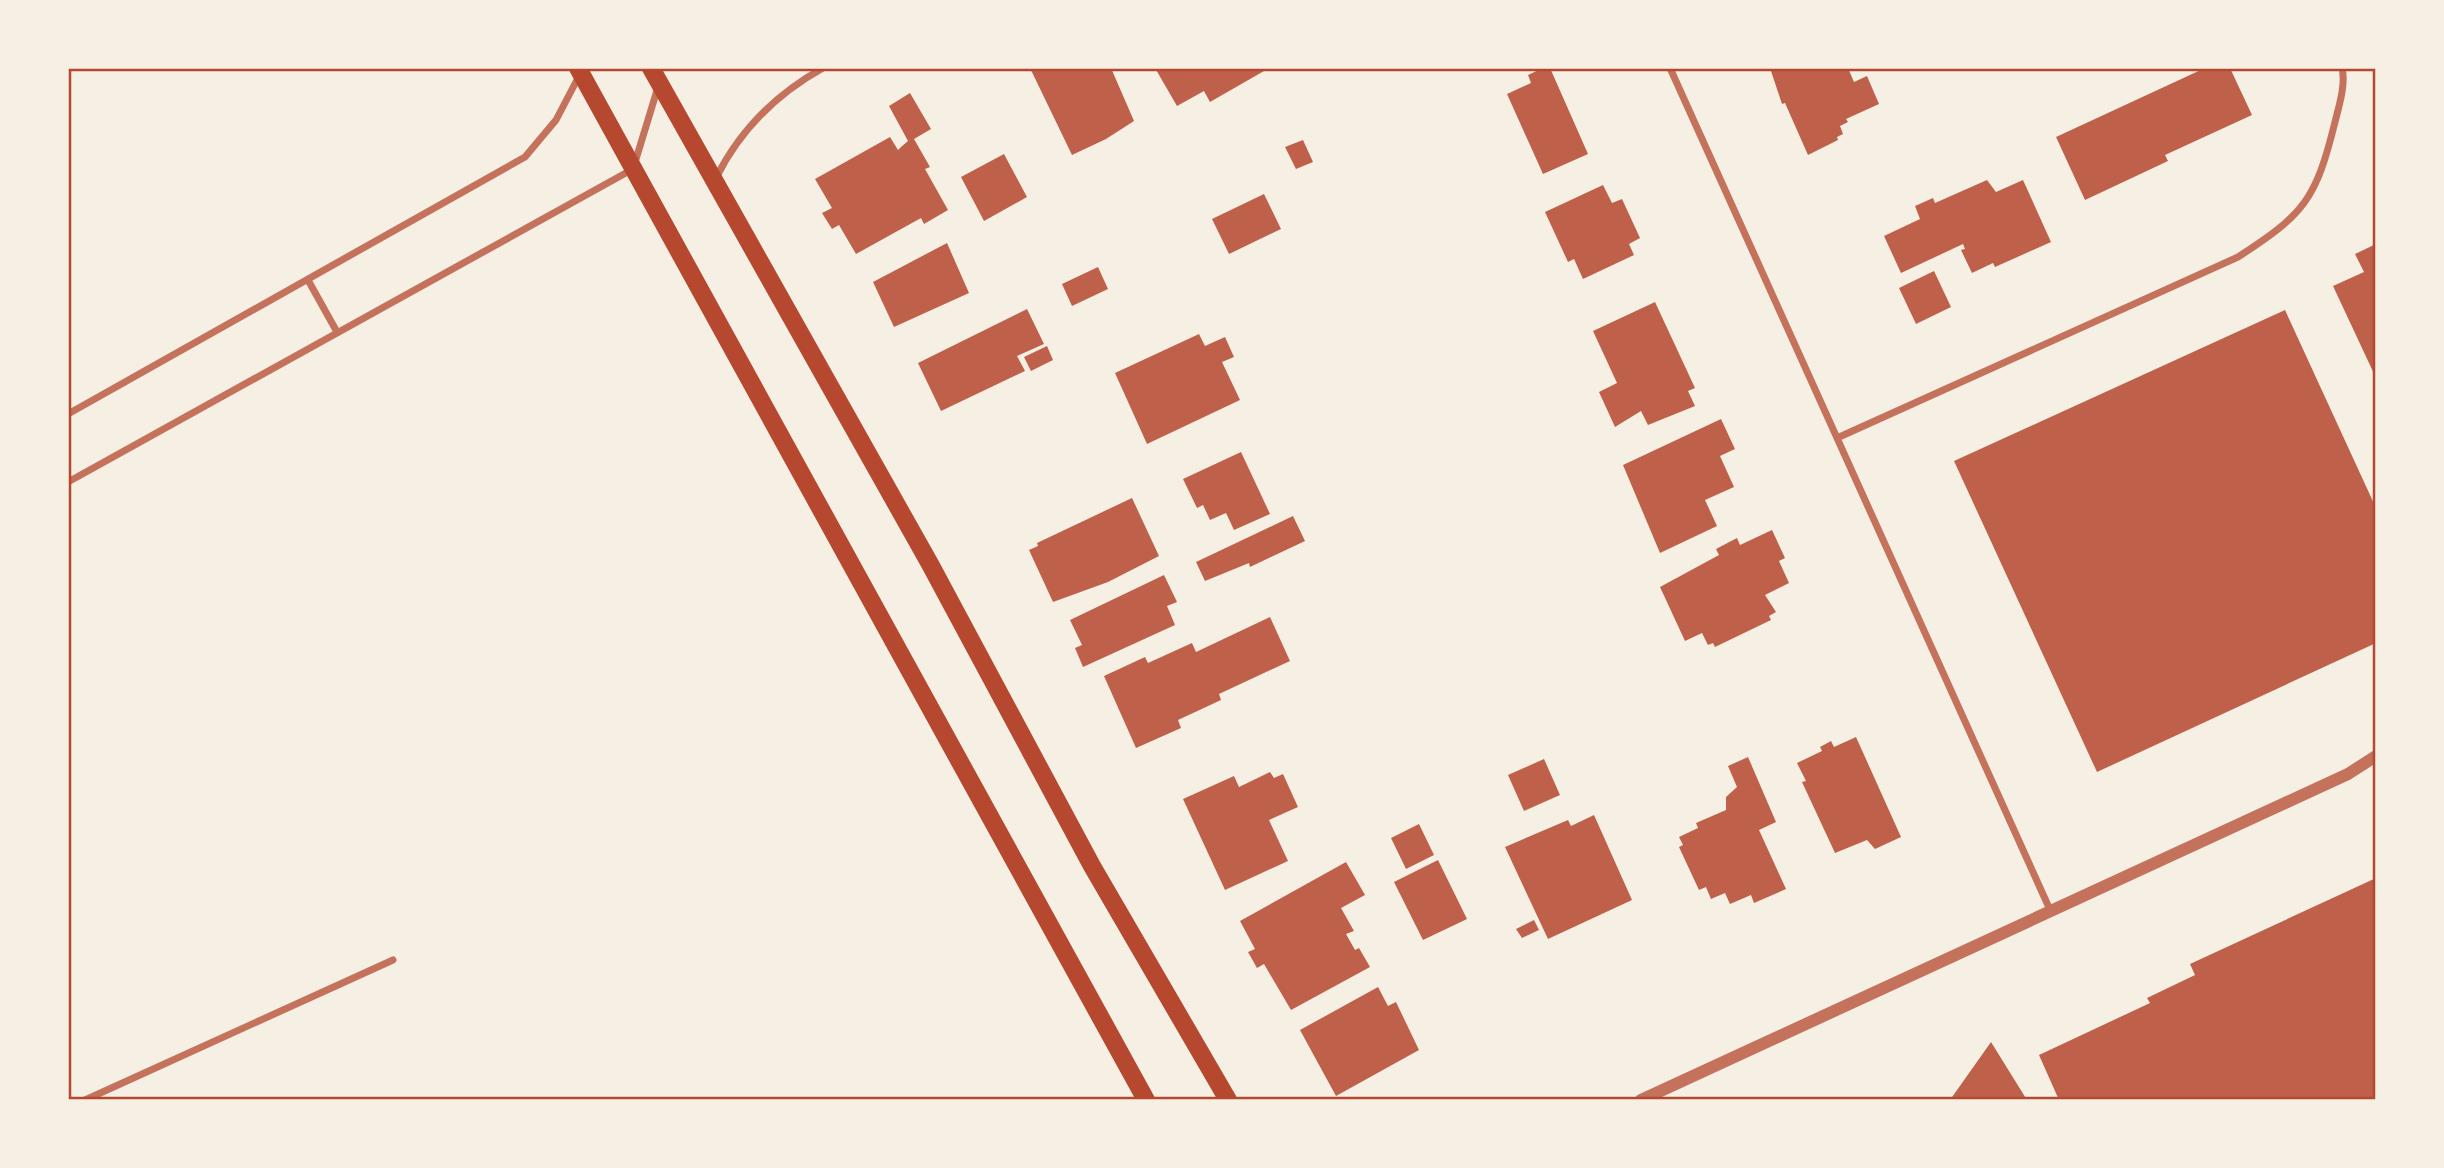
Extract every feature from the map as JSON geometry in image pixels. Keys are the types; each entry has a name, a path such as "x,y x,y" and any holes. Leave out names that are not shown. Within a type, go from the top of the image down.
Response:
{"main road":[{"path":"579,71 1146,1100"},
{"path":"655,76 930,564 1092,866 1228,1100"}],"street":[{"path":"714,183 732,145 778,96 823,68"},
{"path":"1670,68 2052,912"},
{"path":"1838,439 2238,257 2280,230 2311,197 2327,157 2337,115 2342,68"},
{"path":"68,414 525,157 556,120 579,71"},
{"path":"68,482 634,169 655,76"},
{"path":"308,280 337,332"},
{"path":"1641,1100 2052,912 2375,760"},
{"path":"85,1100 393,960"}],"building":[{"path":"1030,68 1111,68 1134,121 1106,139 1072,155"},
{"path":"1155,68 1262,68 1264,71 1210,102 1204,91 1177,106"},
{"path":"1543,68 1550,68 1588,154 1543,174 1507,94 1531,83 1528,75"},
{"path":"1770,68 1848,68 1854,82 1867,76 1879,104 1846,119 1848,122 1840,126 1843,134 1837,137 1838,140 1808,155 1785,103 1782,104"},
{"path":"2205,68 2230,68 2252,115 2165,155 2168,161 2085,200 2056,137"},
{"path":"910,93 931,129 914,139 930,167 925,169 948,210 924,224 921,218 856,254 839,225 832,229 822,213 832,208 815,179 890,137 898,150 908,141 889,106"},
{"path":"1303,140 1313,162 1296,169 1285,147"},
{"path":"1004,154 1027,197 984,221 961,177"},
{"path":"1987,180 1996,192 2023,180 2051,242 1995,267 1993,263 1972,273 1961,250 1965,249 1963,244 1901,273 1884,236 1920,219 1915,206 1933,198 1935,203"},
{"path":"1603,185 1612,203 1622,199 1640,238 1629,244 1634,255 1583,279 1574,259 1568,262 1545,212"},
{"path":"1264,194 1281,229 1229,254 1212,219"},
{"path":"947,243 969,293 894,327 873,282"},
{"path":"2376,244 2376,378 2333,286 2364,272 2355,254"},
{"path":"1098,267 1108,289 1072,306 1062,284"},
{"path":"1934,271 1951,307 1916,324 1899,288"},
{"path":"1655,302 1695,388 1688,391 1695,406 1648,425 1641,411 1615,427 1599,392 1617,383 1593,331"},
{"path":"1027,309 1044,344 1017,356 1025,371 941,411 918,363"},
{"path":"2285,310 2376,508 2376,643 2097,772 1954,461"},
{"path":"1199,334 1205,346 1225,337 1234,357 1222,362 1240,400 1147,444 1115,373"},
{"path":"1047,346 1053,360 1031,371 1024,357"},
{"path":"1721,419 1735,449 1720,456 1734,487 1705,500 1717,526 1660,553 1623,465"},
{"path":"1241,452 1270,514 1234,530 1226,513 1210,520 1203,505 1197,508 1183,479"},
{"path":"1132,498 1159,556 1108,582 1053,602 1029,550 1038,546 1037,543"},
{"path":"1293,516 1305,541 1250,567 1249,563 1205,581 1196,562"},
{"path":"1772,530 1785,558 1779,561 1789,583 1765,595 1776,612 1769,616 1771,620 1715,647 1713,643 1708,645 1702,633 1685,641 1660,587 1719,555 1716,549 1737,538 1740,545"},
{"path":"1164,575 1177,602 1167,606 1175,625 1083,667 1075,648 1082,645 1070,620"},
{"path":"1270,617 1290,661 1219,694 1221,700 1178,720 1181,728 1136,748 1104,676 1145,657 1148,663 1192,643 1196,652"},
{"path":"1856,737 1901,837 1875,849 1867,840 1835,853 1802,782 1806,781 1797,763 1822,751 1820,747 1831,741 1834,747"},
{"path":"1748,757 1776,822 1759,830 1786,889 1754,903 1751,895 1730,904 1725,893 1711,899 1706,887 1699,890 1679,847 1683,845 1679,837 1698,828 1696,823 1726,810 1726,797 1737,787 1728,766"},
{"path":"1544,759 1560,795 1524,811 1508,775"},
{"path":"1270,772 1274,778 1283,774 1298,807 1269,820 1288,861 1225,890 1183,799 1234,776 1239,787"},
{"path":"1594,815 1632,900 1548,939 1505,847 1568,820 1571,826"},
{"path":"1419,824 1434,855 1406,869 1391,838"},
{"path":"1438,860 1467,919 1423,940 1394,882"},
{"path":"1346,862 1365,895 1341,908 1354,931 1346,934 1355,950 1359,948 1370,967 1291,1010 1264,964 1257,968 1248,952 1255,949 1240,921"},
{"path":"2376,878 2376,1100 2059,1100 2039,1055 2150,1003 2147,998 2195,975 2190,964"},
{"path":"1534,920 1539,930 1522,938 1516,929"},
{"path":"1378,987 1388,1006 1396,1002 1419,1050 1336,1096 1300,1030"},
{"path":"1991,1042 2027,1100 1950,1100"}]}
